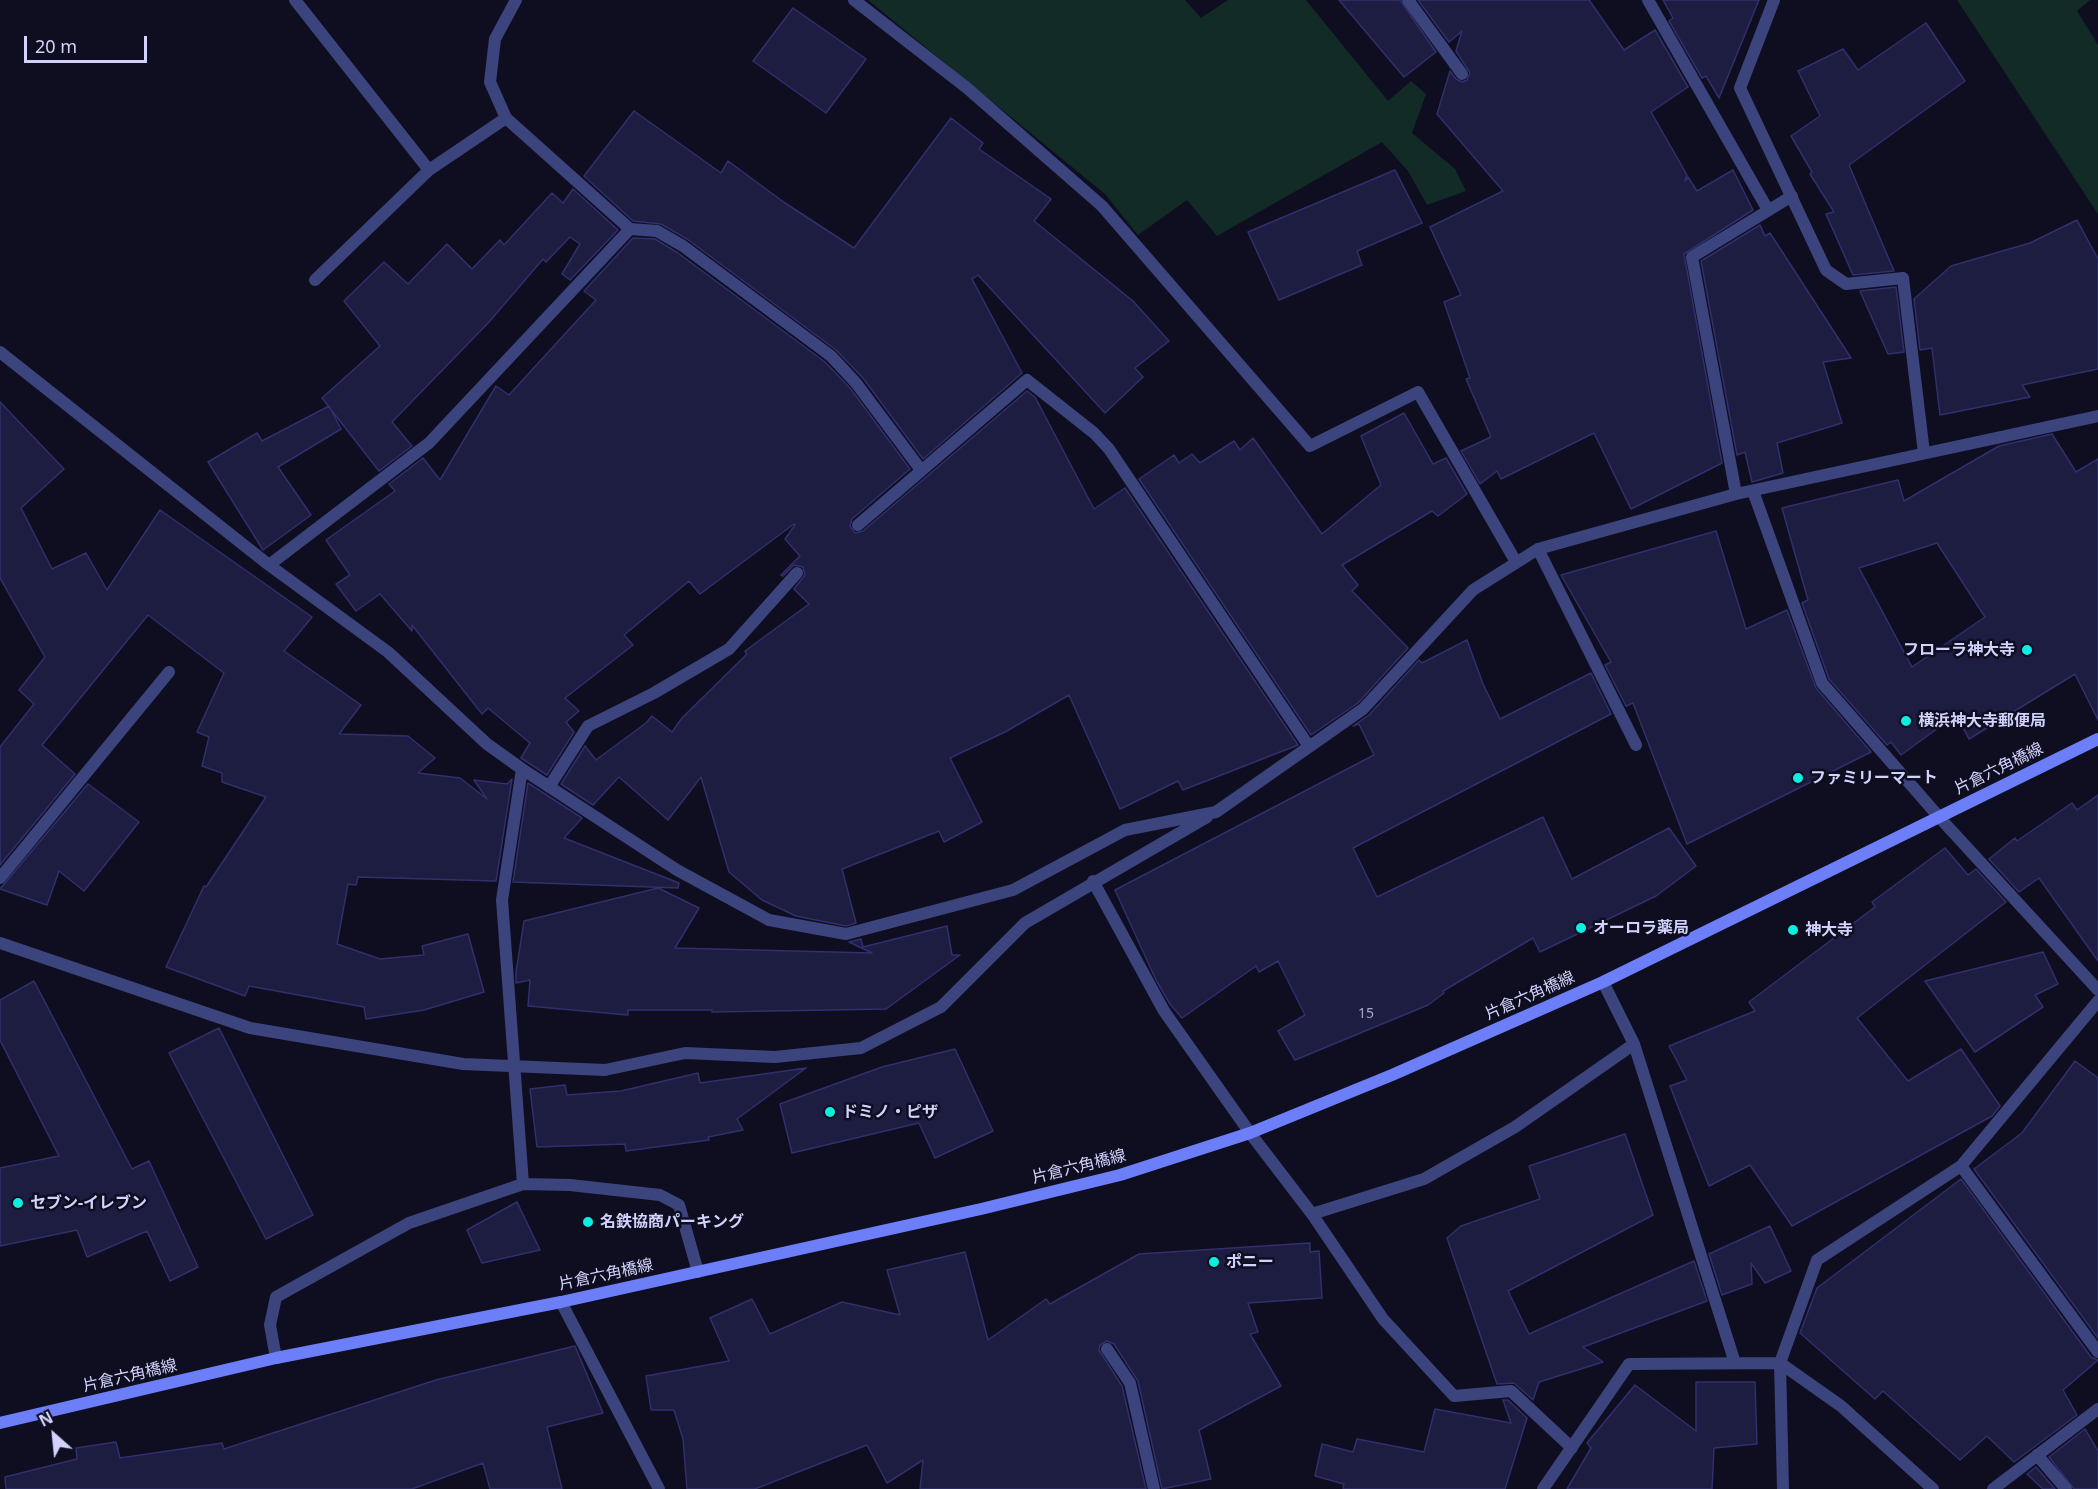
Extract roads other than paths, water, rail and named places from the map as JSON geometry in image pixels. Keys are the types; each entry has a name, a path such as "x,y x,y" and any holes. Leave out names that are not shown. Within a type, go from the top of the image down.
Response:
{"street":[{"path":"295,0 429,170"},
{"path":"516,0 495,39 490,82 506,118 630,229 657,231 682,246 831,356 856,383 921,470"},
{"path":"854,0 967,88 1102,206 1310,446 1418,392 1516,562"},
{"path":"1408,0 1462,74"},
{"path":"1648,0 1768,210"},
{"path":"1774,0 1740,88 1826,270 1846,284 1903,278 1924,453"},
{"path":"315,279 429,170 506,118"},
{"path":"1736,494 1692,257 1792,196"},
{"path":"269,565 429,443 630,229"},
{"path":"0,352 269,565 388,652 487,744 677,870 769,920 846,934 1013,890 1125,830 1216,812"},
{"path":"858,525 1027,380 1094,433 1109,449 1308,745"},
{"path":"0,943 250,1028 463,1064 605,1070 686,1053 775,1057 861,1048 941,1008 1025,923 1093,881 1216,812 1308,745 1363,709 1473,590 1538,549 1736,494 2098,416"},
{"path":"1753,491 1822,683 1939,817 2098,990"},
{"path":"1538,549 1636,746"},
{"path":"549,787 588,726 654,693 729,649 797,573"},
{"path":"0,878 169,672"},
{"name":"片倉六角橋線","path":"0,1423 276,1358 561,1302 1120,1175 1250,1133 1392,1075 1603,982 2098,739"},
{"path":"522,769 502,900 523,1185"},
{"path":"1093,881 1164,1011 1250,1133 1312,1214 1383,1319 1454,1396 1511,1391 1572,1448"},
{"path":"1603,982 1634,1044 1735,1363"},
{"path":"1783,1489 1780,1363 1817,1260 1961,1166 2098,1001"},
{"path":"1312,1214 1424,1179 1515,1127 1634,1044"},
{"path":"1961,1166 2098,1352"},
{"path":"276,1358 270,1326 276,1298 409,1223 523,1185 570,1185 660,1195 679,1205 698,1272"},
{"path":"561,1302 658,1489"},
{"path":"1107,1349 1130,1383 1154,1489"},
{"path":"1543,1489 1629,1364 1780,1363 1841,1407 1934,1489"},
{"path":"1993,1489 2098,1409"},
{"path":"2037,1455 2066,1489"}],"place":[{"name":"フローラ神大寺","path":"2027,650"},
{"name":"横浜神大寺郵便局","path":"1906,721"},
{"name":"ファミリーマート","path":"1798,778"},
{"name":"オーロラ薬局","path":"1581,928"},
{"name":"神大寺","path":"1793,930"},
{"name":"ドミノ・ピザ","path":"830,1112"},
{"name":"セブン-イレブン","path":"18,1203"},
{"name":"名鉄協商パーキング","path":"588,1222"},
{"name":"ポニー","path":"1214,1262"}]}
